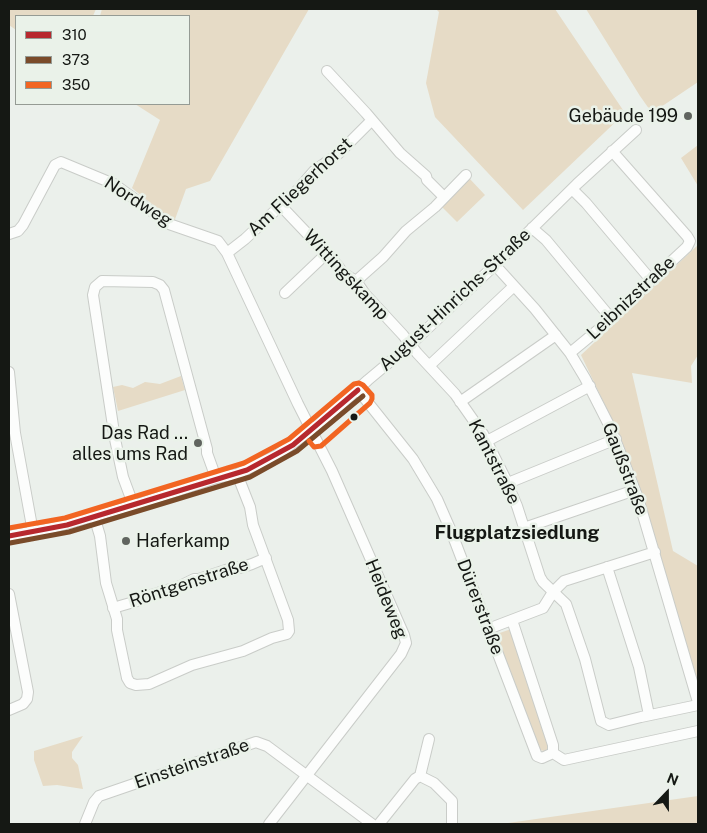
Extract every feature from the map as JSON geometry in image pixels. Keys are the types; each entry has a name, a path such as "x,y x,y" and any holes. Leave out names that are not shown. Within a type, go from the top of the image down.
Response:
{"street":[{"path":"327,71 403,156 426,176 444,197"},
{"name":"Am Fliegerhorst","path":"227,253 240,244 299,189 314,172 338,154 372,120"},
{"name":"August-Hinrichs-Straße","path":"9,536 33,532 94,516 216,478 236,474 278,455 311,430 412,344 612,150 636,130"},
{"name":"Leibnizstraße","path":"570,353 690,242 687,236 612,150"},
{"name":"Nordweg","path":"9,234 18,231 24,225 55,165 61,162 114,184 167,223 215,240 227,253 311,430"},
{"path":"356,281 466,175"},
{"path":"572,189 651,280"},
{"name":"Wittingskamp","path":"281,206 343,273 356,281 365,294 412,344"},
{"path":"532,228 546,240 610,317"},
{"path":"285,293 326,254"},
{"name":"Gaußstraße","path":"495,265 570,353 590,386 616,439 636,490 698,704"},
{"path":"133,504 123,477 115,440 93,295 95,286 102,281 153,282 160,285 164,290 207,453 216,478"},
{"path":"429,366 514,286"},
{"path":"460,402 556,335"},
{"name":"Kantstraße","path":"412,344 417,353 460,402 487,441 508,483 540,577 566,604 585,659 602,723 609,725 648,715"},
{"path":"9,372 11,423 33,532"},
{"path":"487,441 590,386"},
{"name":"Dürerstraße","path":"358,390 409,453 433,492 451,531 534,751 539,757 549,756 554,752"},
{"name":"Heideweg","path":"269,824 401,654 406,643 403,632 332,471 311,430"},
{"path":"508,483 616,439"},
{"path":"94,516 100,536 106,583 128,680 136,685 149,684 179,670 233,655 288,633 288,620 253,525 250,507 236,474"},
{"path":"524,528 636,490"},
{"path":"488,629 543,608 553,592 564,581 655,552"},
{"name":"Röntgenstraße","path":"113,608 144,599 189,581 235,567 240,568 266,558"},
{"path":"607,567 639,666 648,715 698,704"},
{"path":"9,594 12,627 28,694 23,704 9,710"},
{"path":"512,620 554,752 564,760 698,731"},
{"path":"379,824 415,779 420,776 429,739"},
{"name":"Einsteinstraße","path":"86,824 94,802 100,796 254,742 267,746 372,824"},
{"path":"420,776 434,783 452,801 452,824"}],"shaded area":[{"path":"9,9 96,9 93,15 15,15 15,29 9,25"},
{"path":"102,9 309,9 210,181 186,189 174,222 132,188 160,120 137,105 190,105 190,15 100,15"},
{"path":"436,9 555,9 625,113 523,210 435,117 426,83 439,12"},
{"path":"586,9 698,9 698,82 652,113"},
{"path":"698,145 698,186 681,158"},
{"path":"469,178 485,195 457,222 441,206"},
{"path":"698,245 698,355 691,366 692,383 632,373 673,551 698,566 698,689 657,548 611,418 581,355"},
{"path":"181,376 185,390 118,411 113,387 122,385 133,388 145,382 160,384"},
{"path":"514,628 551,742 548,749 544,751 540,750 494,635"},
{"path":"83,736 72,752 72,758 78,765 83,789 57,785 43,786 34,760 34,751"},
{"path":"698,796 698,824 501,824"}],"transit line":[{"name":"350","path":"9,528 65,518 244,463 289,439 354,384 359,383 363,385 372,395 370,403 321,446 314,447 309,441"},
{"name":"310","path":"9,536 67,525 247,470 293,445 358,390"},
{"name":"373","path":"10,543 69,532 250,477 297,451 363,396"}],"place":[{"name":"Gebäude 199","path":"688,116"},
{"name":"Das Rad ... alles ums Rad","path":"198,443"},
{"name":"Haferkamp","path":"126,541"}],"district":[{"name":"Flugplatzsiedlung","path":"517,533"}]}
